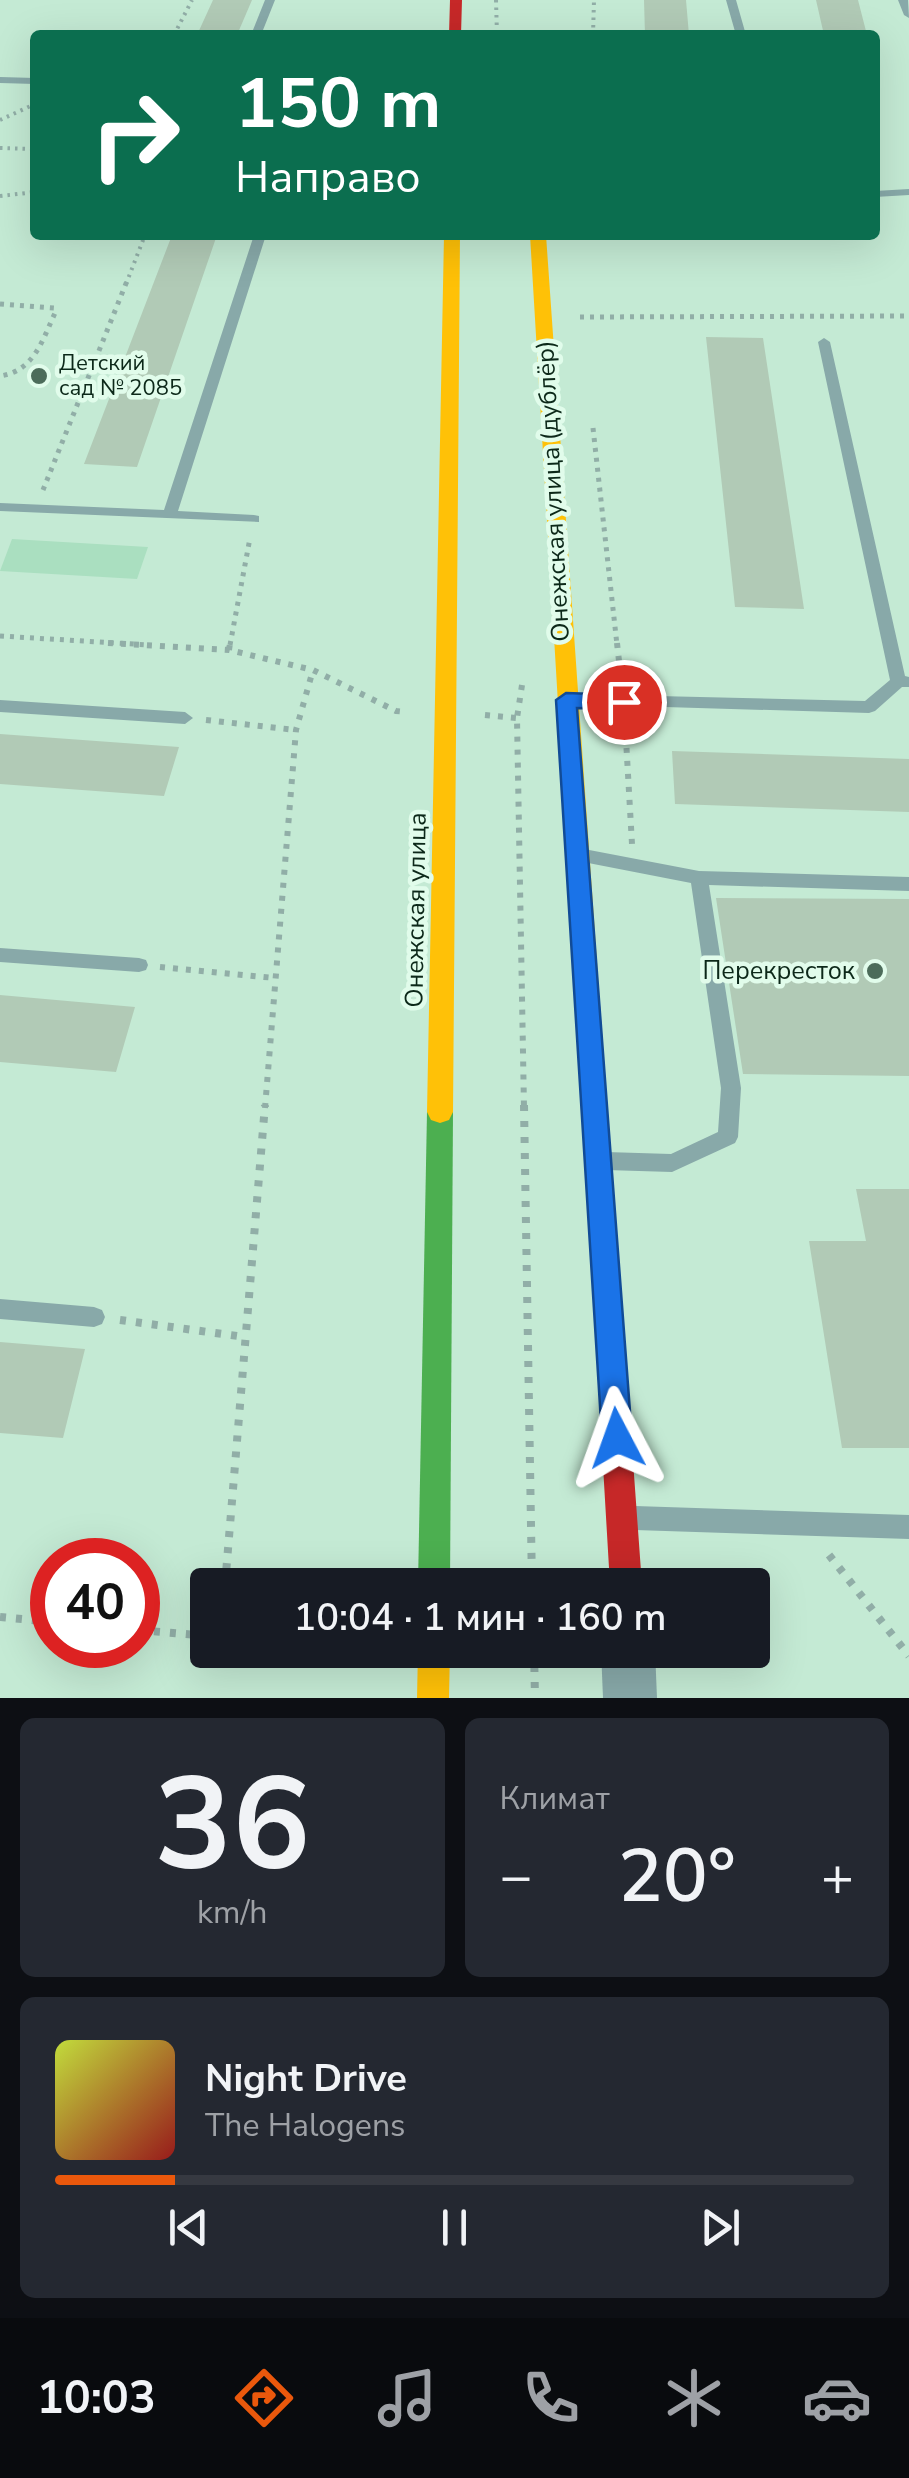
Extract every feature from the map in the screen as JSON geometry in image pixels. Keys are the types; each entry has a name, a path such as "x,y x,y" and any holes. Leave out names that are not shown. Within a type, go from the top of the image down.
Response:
{"main road":[{"path":"455,30 456,0"},
{"name":"Онежская улица","path":"434,1568 452,240"},
{"name":"Онежская улица (дублёр)","path":"538,240 595,1161 625,1568"},
{"path":"433,1698 434,1668"}],"street":[{"path":"629,1668 630,1698"}],"lane":[{"path":"258,30 270,0"},
{"path":"731,0 740,30"},
{"path":"903,0 909,15"},
{"path":"0,80 30,81"},
{"path":"880,194 909,192"},
{"path":"169,516 258,240"},
{"path":"566,700 869,707 904,681 824,342"},
{"path":"0,507 254,519"},
{"path":"0,706 185,718"},
{"path":"579,854 699,878 909,884"},
{"path":"595,1161 672,1163 728,1137 731,1088 699,878"},
{"path":"0,955 139,964"},
{"path":"0,1309 94,1317"},
{"path":"623,1517 909,1527"}],"path":[{"path":"177,30 192,0"},
{"path":"496,0 496,30"},
{"path":"593,30 594,0"},
{"path":"0,120 30,106"},
{"path":"0,148 30,149"},
{"path":"0,196 30,193"},
{"path":"35,510 143,240"},
{"path":"579,301 581,317"},
{"path":"0,304 45,306 54,308 55,313 28,366 15,375 0,376"},
{"path":"543,318 909,316"},
{"path":"592,414 624,702 634,865"},
{"path":"229,650 254,519"},
{"path":"0,636 229,650 313,670 396,712 410,712"},
{"path":"524,668 517,718 532,1568"},
{"path":"226,1568 296,730 313,670"},
{"path":"185,718 296,730"},
{"path":"139,964 276,978"},
{"path":"94,1317 246,1337"},
{"path":"804,1523 909,1656"},
{"path":"0,1618 30,1620"},
{"path":"160,1632 190,1634"},
{"path":"534,1668 535,1698"}],"green space":[{"path":"12,539 148,547 137,579 0,571"}],"building":[{"path":"213,0 252,0 239,30 199,30"},
{"path":"644,0 686,0 689,30 645,30"},
{"path":"816,0 858,0 866,30 823,30"},
{"path":"170,240 215,240 137,467 84,464"},
{"path":"706,337 763,338 804,609 735,607"},
{"path":"0,734 179,747 164,796 0,784"},
{"path":"672,751 909,759 909,812 675,804"},
{"path":"716,898 909,899 909,1076 743,1074"},
{"path":"0,995 135,1007 116,1072 0,1062"},
{"path":"856,1189 909,1189 909,1448 842,1448 809,1241 866,1241"},
{"path":"0,1342 85,1349 63,1438 0,1433"}],"traffic: fast":[{"path":"434,1568 440,1112"}],"traffic: slow":[{"path":"440,1112 452,240"},
{"path":"538,240 588,1005"},
{"path":"433,1698 434,1668"}],"traffic: jam":[{"path":"455,30 456,0"},
{"path":"588,1005 625,1568"}],"place":[{"name":"Детский сад № 2085","path":"39,376"},
{"name":"Перекресток","path":"875,971"}],"route":[{"path":"617,1438 566,700 624,702"}]}
